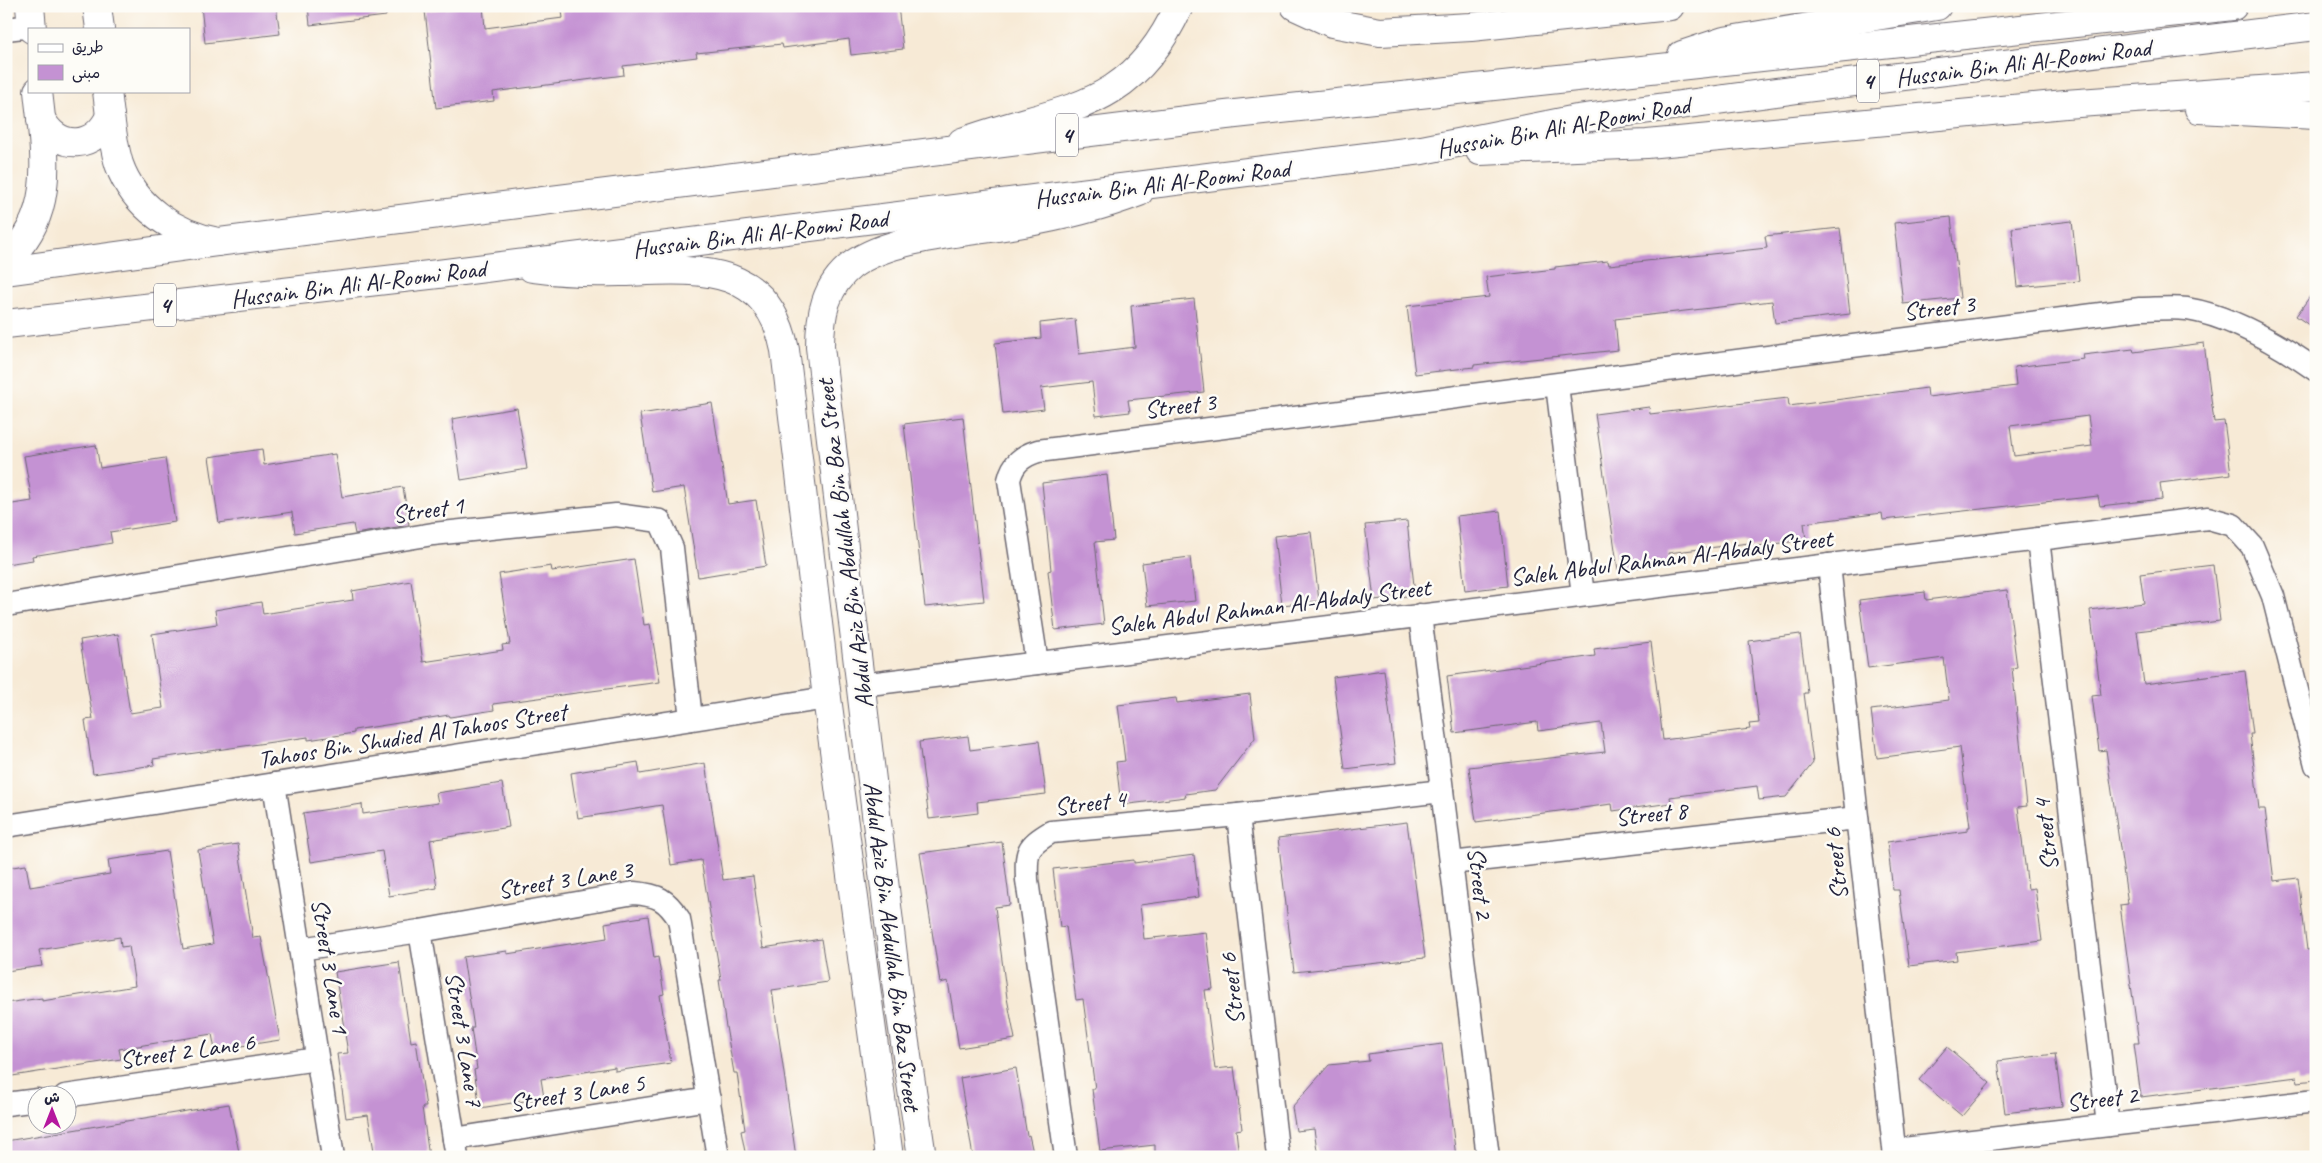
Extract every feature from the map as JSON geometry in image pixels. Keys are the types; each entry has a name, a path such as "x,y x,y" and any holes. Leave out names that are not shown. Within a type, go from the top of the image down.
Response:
{"main road":[{"path":"97,6 100,28"},
{"path":"941,151 984,134 1075,108 1118,86 1148,58 1161,41 1180,6"},
{"path":"1295,6 1332,23 1380,32 1462,28 1670,6"},
{"path":"1654,70 1676,57 1724,41 1937,6"},
{"name":"Hussain Bin Ali Al-Roomi Road","path":"6,271 218,242 1235,114 2233,6"},
{"name":"Hussain Bin Ali Al-Roomi Road","path":"6,324 506,265 1422,150 1577,119 1808,88 2316,26"},
{"path":"1422,150 1534,150 1647,144 2065,104 2316,86"},
{"path":"6,259 31,229 42,201 45,172 38,92"},
{"path":"41,119 53,135 72,142 91,138 100,133 109,103"},
{"path":"109,103 120,165 127,180 141,200 172,226 186,234 218,242"},
{"path":"2065,104 2316,115"},
{"name":"Abdul Aziz Bin Abdullah Bin Baz Street","path":"922,1157 916,1128 896,979 820,347 823,308 830,290 841,275 852,265 892,247 920,240 1055,217 1121,199 1167,182"},
{"name":"Abdul Aziz Bin Abdullah Bin Baz Street","path":"506,265 576,272 689,270 719,274 754,291 772,313 783,339 785,350 827,698 872,1037 895,1155"},
{"path":"872,1037 882,1052 892,1121 896,1129 905,1131 916,1128"}],"street":[{"name":"Street 3","path":"1037,663 1009,480 1011,470 1022,456 1038,451 2140,309 2186,309 2223,319 2292,353 2316,370"},
{"path":"1557,385 1583,595"},
{"name":"Street 1","path":"6,605 433,534 616,515 660,520 672,548 690,719"},
{"name":"Saleh Abdul Rahman Al-Abdaly Street","path":"860,685 2208,518 2233,525 2252,546 2273,596 2316,763"},
{"name":"Street 4","path":"2038,539 2108,1125"},
{"name":"Street 6","path":"1829,565 1895,1153"},
{"name":"Street 2","path":"1420,615 1488,1157"},
{"name":"Tahoos Bin Shudied Al Tahoos Street","path":"6,826 827,698"},
{"name":"Street 3 Lane 1","path":"274,784 333,1157"},
{"name":"Street 4","path":"1066,1157 1027,880 1026,860 1033,843 1051,832 1238,815 1442,791"},
{"name":"Street 6","path":"1238,815 1278,1157"},
{"name":"Street 8","path":"1451,863 1857,818"},
{"name":"Street 3 Lane 3","path":"300,949 420,931 634,893 653,895 670,904 679,919 718,1157"},
{"name":"Street 3 Lane 7","path":"420,931 455,1148"},
{"name":"Street 2 Lane 6","path":"78,1094 317,1059"},
{"name":"Street 3 Lane 5","path":"455,1148 709,1099"},
{"path":"6,1104 28,1101"},
{"name":"Street 2","path":"1895,1153 2108,1125 2316,1101"}],"building":[{"path":"201,6 276,6 280,34 205,43"},
{"path":"308,6 385,6 386,16 310,25"},
{"path":"483,6 485,28 563,18 562,11 604,6 898,6 903,49 851,55 849,39 783,48 782,44 696,53 697,57 623,66 624,75 493,92 494,101 436,108 425,11"},
{"path":"1951,217 1960,298 1903,304 1894,223"},
{"path":"2072,221 2079,281 2018,287 2012,228"},
{"path":"1840,228 1850,314 1775,323 1772,301 1615,319 1618,350 1474,365 1474,367 1415,374 1407,306 1489,297 1486,277 1608,261 1609,265 1767,248 1765,236"},
{"path":"2316,288 2316,330 2296,316"},
{"path":"1194,299 1204,392 1128,400 1130,412 1096,416 1092,382 1041,388 1044,409 1003,414 995,343 1041,338 1040,323 1075,319 1079,354 1135,347 1131,306"},
{"path":"2204,343 2214,422 2224,421 2231,474 2160,483 2162,499 2100,506 2098,496 1883,520 1882,513 1804,523 1806,540 1750,547 1749,543 1668,553 1670,563 1618,570 1595,414 1649,407 1650,414 1788,398 1789,406 1927,388 1928,397 2016,386 2014,367 2084,359 2083,355 2133,349 2134,352","holes":["2088,416 2092,446 2014,456 2010,426"]},
{"path":"712,403 728,504 756,500 766,566 698,577 684,487 652,492 640,414"},
{"path":"517,408 527,469 461,480 452,419"},
{"path":"963,417 984,601 925,607 904,424"},
{"path":"96,445 100,468 165,458 175,522 110,532 112,543 32,556 33,560 6,564 6,505 32,501 24,456"},
{"path":"262,449 264,465 335,454 342,497 403,487 409,525 355,534 353,524 295,533 292,512 219,523 209,457"},
{"path":"1107,475 1114,540 1095,542 1104,624 1055,630 1048,571 1051,570 1042,483"},
{"path":"1500,511 1508,586 1465,591 1457,516"},
{"path":"1407,521 1415,595 1374,600 1365,525"},
{"path":"1311,532 1319,601 1282,605 1274,536"},
{"path":"1190,557 1195,601 1147,606 1142,563"},
{"path":"634,559 644,625 650,624 660,682 493,704 494,710 354,730 354,733 308,740 308,737 153,759 154,765 93,774 85,720 93,719 80,640 118,634 130,713 163,708 152,634 217,624 215,610 261,602 263,614 353,600 352,591 411,581 423,662 503,650 502,645 510,644 499,574 551,566 552,571"},
{"path":"2213,565 2220,621 2137,631 2144,684 2245,671 2253,734 2250,734 2259,809 2265,809 2274,881 2298,878 2307,950 2316,949 2316,1080 2298,1082 2297,1077 2141,1097 2134,1043 2139,1043 2120,905 2128,904 2106,750 2099,751 2092,696 2101,695 2090,610 2144,603 2140,574"},
{"path":"2007,590 2017,667 2012,668 2027,806 2018,807 2028,889 2035,888 2042,941 1956,952 1957,960 1909,966 1899,890 1893,890 1887,842 1968,831 1968,827 1970,827 1960,747 1877,758 1871,710 1949,700 1944,658 1868,668 1859,600 1925,592 1926,600"},
{"path":"1800,634 1808,693 1804,693 1813,763 1786,797 1759,800 1757,786 1670,797 1671,803 1613,811 1612,804 1476,822 1469,767 1605,752 1601,723 1538,731 1537,722 1454,733 1447,676 1595,656 1594,649 1651,642 1663,740 1750,729 1749,724 1759,723 1749,641"},
{"path":"1384,670 1396,763 1345,769 1333,677"},
{"path":"1250,694 1255,738 1215,790 1185,794 1186,797 1121,805 1116,762 1125,761 1118,705 1176,698 1177,703"},
{"path":"968,736 970,750 1039,741 1046,794 977,802 978,813 929,819 919,742"},
{"path":"638,762 640,774 705,763 723,880 753,876 763,948 821,939 828,982 772,990 796,1157 746,1157 741,1131 745,1130 737,1073 734,1073 725,1021 719,980 721,980 701,860 671,865 662,805 578,818 571,773"},
{"path":"502,783 509,827 430,840 437,888 389,896 382,851 311,862 303,813 362,804 363,814 438,803 436,793"},
{"path":"1407,822 1425,958 1294,972 1278,838"},
{"path":"1002,842 1010,905 995,907 1007,998 1015,1039 959,1048 948,981 940,983 920,853"},
{"path":"238,844 253,938 261,937 280,1040 215,1050 212,1034 119,1049 121,1059 6,1077 6,1003 42,998 42,1001 135,986 129,946 121,947 120,937 39,950 42,966 6,971 6,868 26,865 30,887 110,874 108,860 167,851 183,949 213,944 198,850"},
{"path":"1194,855 1199,897 1140,905 1144,939 1206,932 1213,989 1205,990 1215,1069 1234,1067 1242,1129 1236,1130 1239,1157 1155,1157 1155,1145 1100,1151 1092,1089 1095,1089 1083,999 1076,1000 1066,926 1060,927 1053,869 1134,860 1134,863"},
{"path":"648,916 654,958 658,957 664,994 660,995 671,1063 615,1071 615,1067 541,1079 544,1098 480,1108 474,1070 477,1069 471,1028 474,1028 463,957 507,951 507,954 607,938 605,923"},
{"path":"399,962 411,1042 416,1041 426,1107 422,1107 429,1157 375,1157 368,1115 346,1118 337,1054 348,1053 335,972"},
{"path":"1442,1044 1456,1157 1318,1157 1314,1129 1296,1131 1292,1107 1329,1065 1369,1061 1368,1054"},
{"path":"1947,1047 1990,1083 1962,1116 1919,1080"},
{"path":"2055,1054 2062,1106 2005,1113 1998,1061"},
{"path":"1016,1068 1027,1136 1029,1135 1034,1157 973,1157 960,1078"},
{"path":"229,1104 240,1157 6,1157 6,1141 36,1136 78,1136 78,1129"}]}
